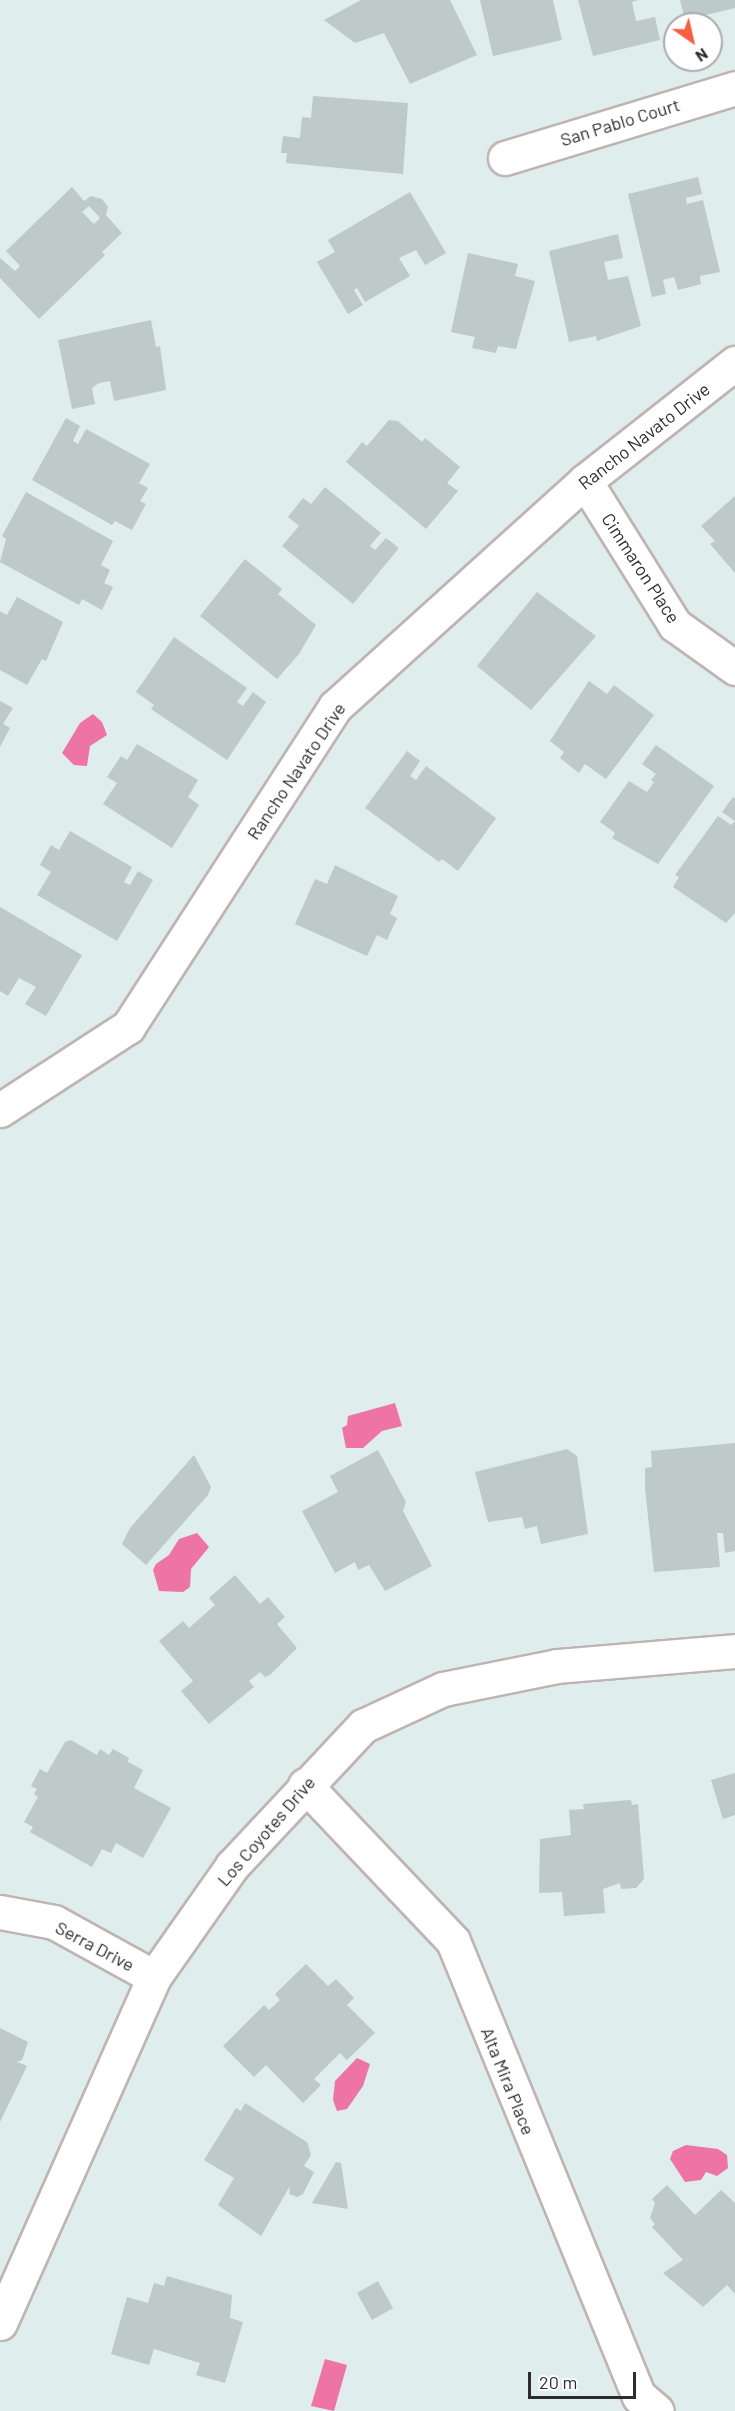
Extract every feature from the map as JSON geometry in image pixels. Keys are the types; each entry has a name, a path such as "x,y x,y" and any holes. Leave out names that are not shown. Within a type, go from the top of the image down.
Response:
{"street":[{"name":"San Pablo Court","path":"506,158 735,88"},
{"name":"Rancho Navato Drive","path":"0,1110 128,1027 335,707 585,481 735,363"},
{"name":"Cimmaron Place","path":"585,481 675,625 735,668"},
{"name":"Los Coyotes Drive","path":"0,2323 154,1977 232,1866 363,1726 443,1689 557,1666 735,1651"},
{"name":"Alta Mira Place","path":"306,1785 453,1941 639,2396 657,2411"},
{"name":"Serra Drive","path":"0,1912 54,1922 154,1977"}],"shaded area":[{"path":"93,714 102,722 107,735 90,746 87,766 74,765 62,753 80,723"},
{"path":"395,1403 402,1426 382,1431 363,1448 346,1448 342,1428 347,1425 348,1416"},
{"path":"197,1533 209,1547 191,1569 190,1587 183,1592 159,1591 153,1570 156,1564 169,1555 179,1539"},
{"path":"357,2058 370,2064 363,2086 347,2109 337,2111 333,2100 335,2081"},
{"path":"686,2145 718,2149 727,2155 728,2168 717,2176 706,2172 701,2180 685,2182 670,2159 673,2151"},
{"path":"325,2359 347,2365 334,2411 311,2406"}],"building":[{"path":"361,0 450,0 477,55 410,84 384,33 355,43 324,20"},
{"path":"480,0 553,0 562,40 493,56"},
{"path":"578,0 638,0 632,2 636,21 655,17 660,40 593,56"},
{"path":"680,0 735,0 735,8 718,12 683,12"},
{"path":"313,96 408,103 403,174 286,163 287,153 281,153 283,136 300,138 302,117 311,118"},
{"path":"698,177 702,194 686,198 687,204 703,200 720,272 700,276 701,284 678,290 674,277 663,280 666,294 652,297 628,194"},
{"path":"72,187 84,201 91,196 102,199 108,207 106,215 122,233 102,252 105,255 39,319 0,278 0,258 15,271 20,266 6,251","holes":["89,206 100,218 94,224 82,212"]},
{"path":"410,192 446,253 425,265 416,250 399,258 410,276 365,302 357,288 354,290 363,305 348,314 317,262 335,252 328,240"},
{"path":"618,234 623,258 604,262 608,280 628,276 641,326 597,341 596,336 569,342 549,251"},
{"path":"468,253 518,264 515,276 535,281 516,349 498,346 496,353 472,348 475,337 451,332"},
{"path":"151,320 156,347 160,346 166,390 114,401 110,381 99,383 92,388 95,404 72,409 58,340"},
{"path":"66,418 80,426 73,441 78,444 86,429 150,464 139,483 148,488 140,501 146,504 132,530 115,521 112,525 32,480"},
{"path":"389,420 398,421 422,442 425,438 460,467 447,483 458,491 426,529 346,462 362,442 367,446"},
{"path":"325,487 381,533 370,546 375,550 386,538 399,548 353,604 282,546 299,526 288,517 303,498 311,504"},
{"path":"26,492 113,541 101,565 110,570 104,583 113,587 102,610 82,599 79,605 0,562 6,539 2,536"},
{"path":"735,496 735,573 710,544 715,541 701,526"},
{"path":"245,559 282,589 278,594 316,625 299,654 277,679 200,616"},
{"path":"537,592 596,636 531,710 477,666"},
{"path":"17,597 63,622 46,661 42,659 27,685 0,670 0,611 7,615"},
{"path":"174,637 247,688 237,702 243,706 253,692 266,702 227,760 151,709 154,705 136,692"},
{"path":"589,681 607,694 614,685 654,715 606,779 585,764 579,773 560,758 564,752 550,741"},
{"path":"0,701 13,708 3,724 10,728 0,747"},
{"path":"137,744 198,780 188,797 199,805 172,848 103,804 117,783 107,777 121,756 127,760"},
{"path":"656,745 714,786 658,864 612,838 615,833 600,822 629,781 647,792 656,774 642,764"},
{"path":"407,751 420,761 410,776 416,780 426,766 496,818 458,871 442,859 439,862 365,808"},
{"path":"733,797 735,799 735,821 722,812"},
{"path":"718,816 731,825 735,821 735,913 726,923 673,887 679,877 675,875"},
{"path":"70,831 132,867 124,882 130,885 138,871 153,880 117,941 37,895 51,872 40,865 51,845 59,850"},
{"path":"335,865 398,896 390,914 397,918 387,940 377,935 367,956 295,924 315,879 327,884"},
{"path":"0,907 82,955 46,1016 25,1004 36,987 19,978 8,996 0,991"},
{"path":"735,1443 735,1551 725,1553 723,1533 717,1533 720,1567 654,1572 645,1488 645,1468 652,1467 651,1451"},
{"path":"567,1449 577,1456 588,1534 541,1544 537,1526 525,1529 522,1517 488,1522 475,1472"},
{"path":"378,1450 406,1502 403,1511 432,1566 385,1591 369,1565 358,1570 355,1562 335,1573 302,1511 338,1492 330,1476"},
{"path":"194,1455 211,1487 208,1495 146,1565 122,1544 130,1528"},
{"path":"235,1575 260,1604 268,1597 285,1617 277,1624 297,1648 271,1674 265,1677 260,1672 249,1681 254,1687 209,1724 181,1691 193,1681 159,1641 183,1621 189,1628 215,1605 209,1598"},
{"path":"71,1740 97,1755 100,1749 109,1755 113,1749 129,1758 128,1762 143,1770 134,1788 171,1808 143,1858 116,1843 111,1853 102,1849 92,1867 30,1832 33,1827 24,1822 38,1797 34,1794 37,1789 31,1786 40,1769 47,1773 65,1742"},
{"path":"735,1773 735,1815 723,1819 711,1780"},
{"path":"631,1800 632,1805 638,1804 644,1879 636,1888 621,1889 620,1883 603,1889 605,1913 564,1916 562,1892 539,1893 540,1839 571,1835 569,1810 584,1809 583,1804"},
{"path":"306,1964 328,1986 336,1979 354,1998 347,2005 375,2033 347,2060 340,2053 314,2079 321,2085 303,2103 266,2065 254,2077 223,2046 264,2005 269,2010 280,2000 275,1994"},
{"path":"0,2028 28,2042 22,2060 17,2062 27,2066 0,2122"},
{"path":"245,2103 307,2142 311,2155 304,2166 314,2172 303,2194 297,2197 289,2194 290,2186 261,2236 218,2205 234,2178 204,2160 236,2108 241,2111"},
{"path":"336,2162 341,2163 348,2209 312,2203"},
{"path":"667,2185 695,2215 721,2190 735,2203 735,2294 727,2285 703,2307 663,2273 683,2260 652,2227 655,2224 650,2218 655,2203 652,2199"},
{"path":"167,2276 232,2295 230,2318 243,2322 225,2383 196,2375 200,2363 154,2349 149,2365 111,2354 127,2297 148,2303 154,2283 164,2286"},
{"path":"378,2281 393,2308 372,2320 357,2293"}]}
